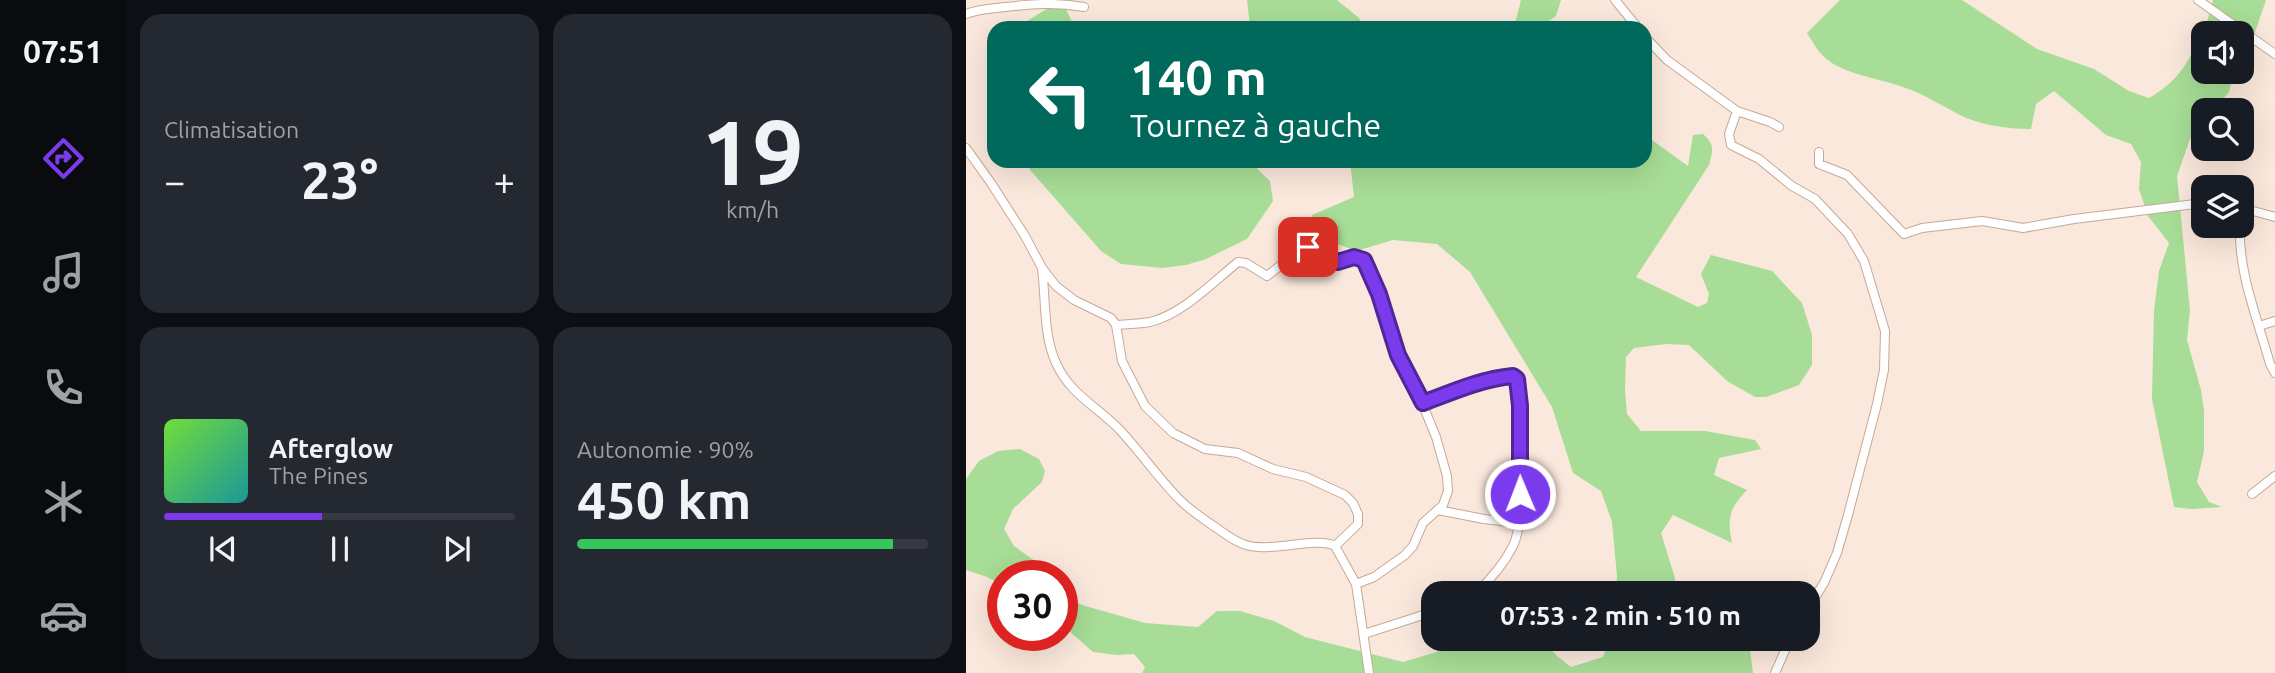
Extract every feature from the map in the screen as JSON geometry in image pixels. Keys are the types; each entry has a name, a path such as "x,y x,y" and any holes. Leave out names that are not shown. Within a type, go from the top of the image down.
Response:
{"street":[{"path":"1615,0 1632,21"},
{"path":"2198,0 2275,54"},
{"path":"966,15 984,8 1036,3 1063,3 1084,7"},
{"path":"1652,44 1667,60 1737,111 1779,127"},
{"path":"1737,111 1729,134 1731,145 1759,159 1792,186 1815,199 1848,234 1864,261 1885,331 1884,370 1877,404 1837,553 1820,587"},
{"path":"966,148 1056,286 1074,300 1111,318 1116,325 1122,362 1145,406 1173,433 1211,452 1238,453 1273,469 1306,477 1345,495 1358,514 1358,524 1335,546"},
{"path":"1819,152 1819,164 1847,176 1904,234 1922,228 1982,221 2023,228 2191,204"},
{"path":"2254,211 2275,217"},
{"path":"2241,238 2247,284 2275,373"},
{"path":"1116,325 1152,322 1162,317 1219,281 1238,262 1252,266 1267,276 1308,247 1338,262 1359,257 1364,260 1379,294 1398,355 1423,403 1436,438 1447,476 1447,498 1423,523 1413,546 1405,555 1374,577 1356,584"},
{"path":"1042,268 1048,339 1064,380 1115,425 1144,455 1183,503 1245,545 1274,548 1330,543 1335,546 1356,584 1369,673"},
{"path":"2259,326 2275,321"},
{"path":"1423,403 1475,383 1506,376 1517,379 1520,406 1518,523 1514,545 1489,581"},
{"path":"2252,494 2275,476"},
{"path":"1438,510 1518,523"},
{"path":"1364,634 1421,616"},
{"path":"1775,673 1785,651"}],"green space":[{"path":"1247,0 1337,0 1360,21 1250,21"},
{"path":"1521,0 1561,0 1556,16 1549,21 1516,21"},
{"path":"1840,0 1962,0 2037,49 2094,69 2129,91 2149,98 2175,78 2191,56 2191,84 2231,84 2224,98 2191,98 2191,138 2177,176 2190,310 2187,340 2204,411 2204,451 2197,482 2209,502 2222,507 2174,507 2152,399 2154,311 2159,271 2169,243 2148,216 2139,189 2141,162 2131,144 2106,135 2054,91 2036,104 2031,129 1973,121 1910,89 1835,65 1822,55 1807,33"},
{"path":"2213,0 2266,0 2254,35 2254,21 2207,21"},
{"path":"1056,3 1063,3 1072,21 1027,21"},
{"path":"1703,134 1710,141 1712,148 1709,165 1636,277 1698,307 1707,303 1709,294 1701,274 1711,255 1772,271 1802,303 1812,335 1812,365 1799,385 1766,397 1755,397 1727,381 1689,345 1666,344 1634,348 1626,357 1627,414 1641,431 1705,431 1755,440 1761,449 1719,458 1714,475 1747,490 1731,514 1732,543 1673,515 1661,533 1675,581 1617,581 1612,522 1601,491 1573,473 1552,407 1470,272 1437,244 1393,240 1356,251 1314,235 1312,215 1354,197 1351,168 1652,168 1652,140 1688,166 1693,135"},
{"path":"1029,168 1256,168 1270,181 1273,201 1247,239 1206,259 1162,268 1121,264 1101,251"},
{"path":"1020,449 1039,459 1045,471 1042,482 1013,509 1004,529 1014,546 1034,560 987,560 987,577 966,570 966,479 979,461 998,451"},
{"path":"1078,603 1145,623 1198,627 1217,611 1240,611 1274,621 1305,637 1403,662 1440,651 1552,651 1571,667 1603,657 1605,651 1750,651 1753,673 1142,673 1145,667 1134,654 1093,652 1078,639"}],"route":[{"path":"1308,247 1338,262 1354,257 1364,260 1379,294 1398,355 1423,403 1475,383 1506,376 1517,379 1520,406 1520,494"}]}
